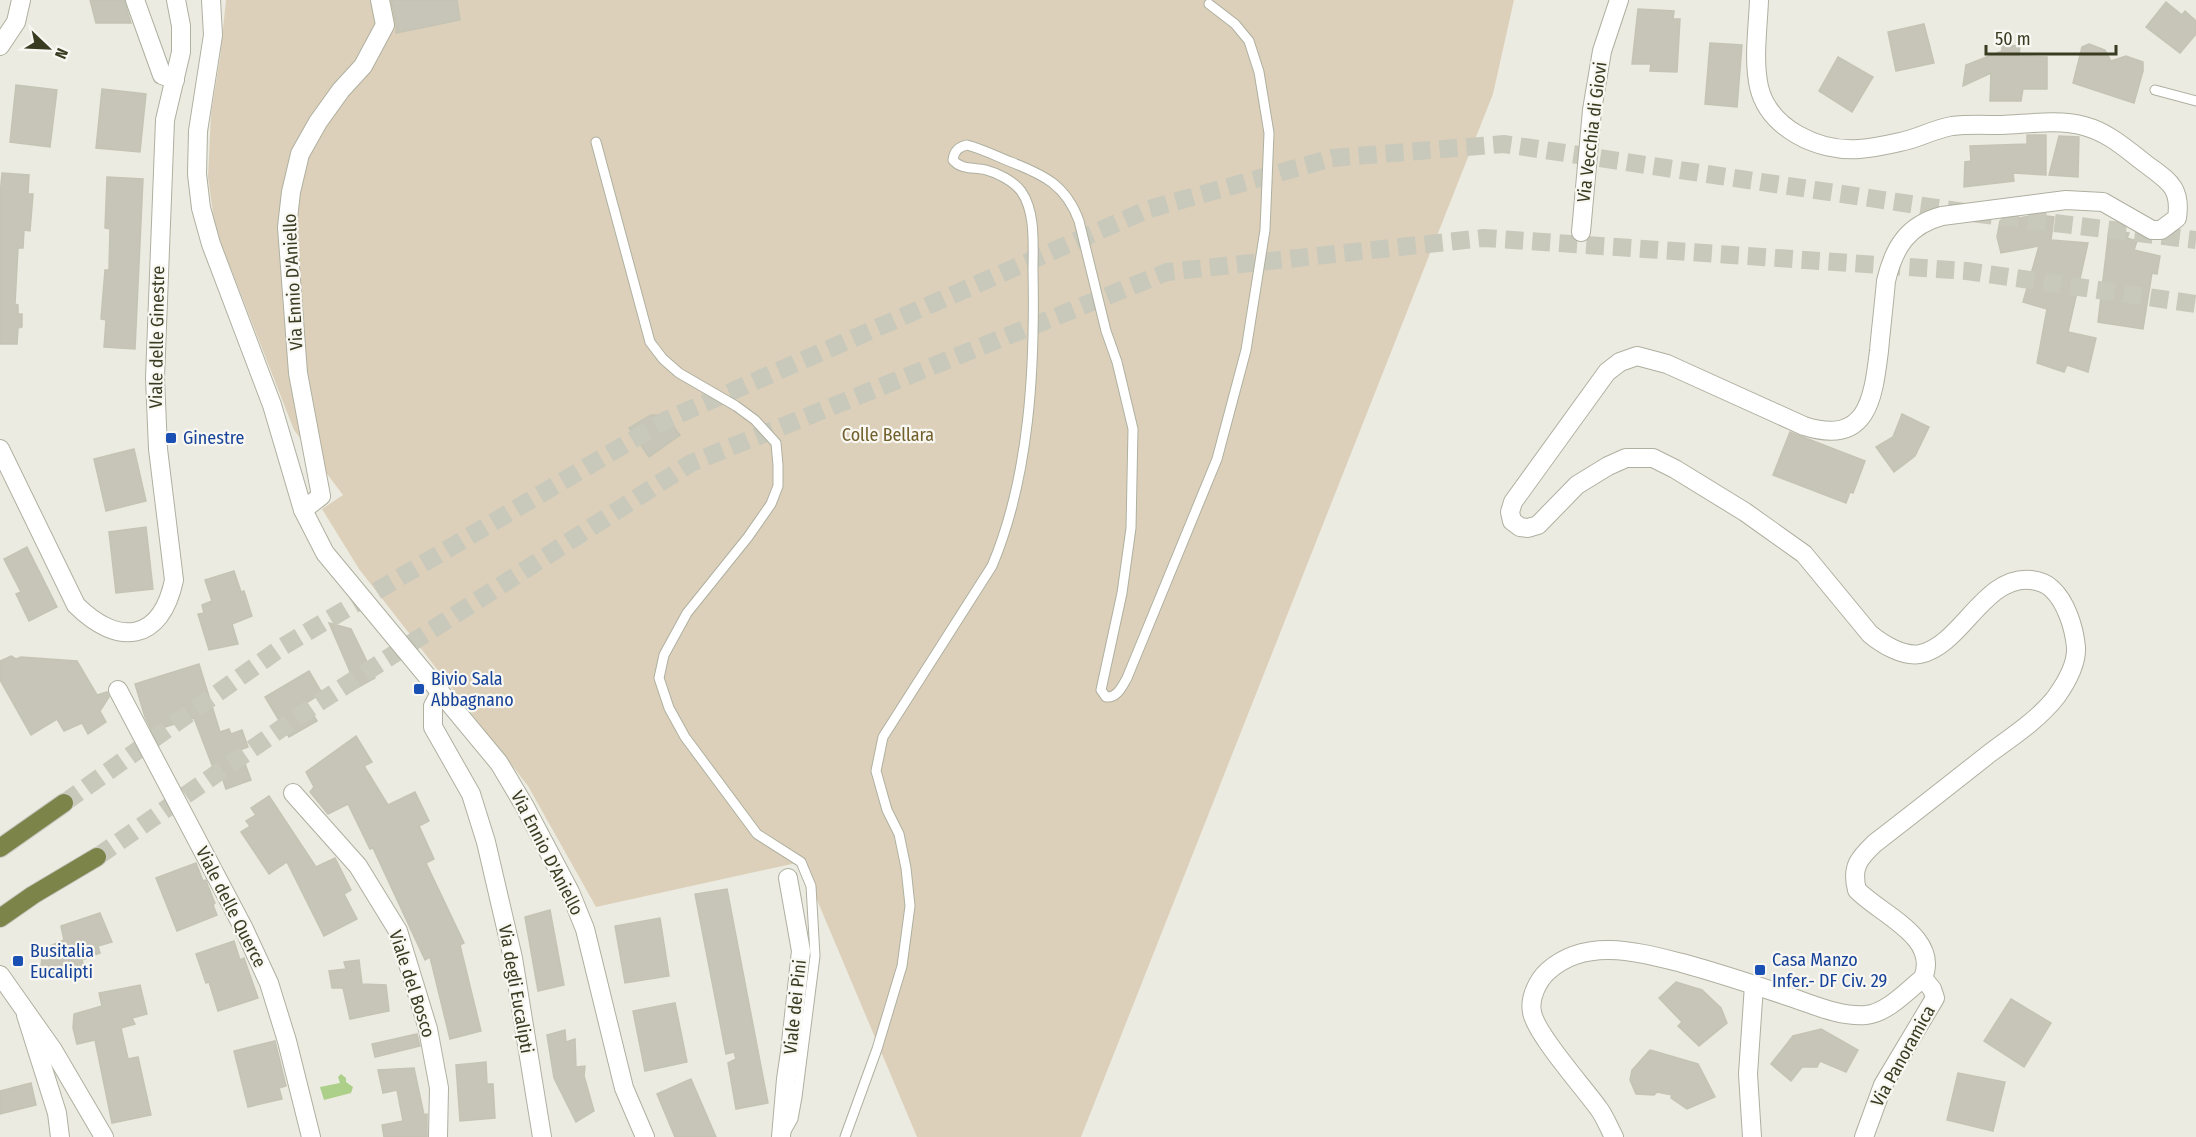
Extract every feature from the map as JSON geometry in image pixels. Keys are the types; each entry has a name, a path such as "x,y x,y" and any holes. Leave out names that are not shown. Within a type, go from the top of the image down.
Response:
{"highway":[{"path":"0,848 64,803"},
{"path":"0,918 33,895 97,857"}],"street":[{"path":"0,46 16,22 21,0"},
{"path":"135,0 162,75 176,80"},
{"name":"Viale delle Ginestre","path":"0,449 76,604 90,618 118,632 131,633 156,621 171,597 174,580 158,449 155,378 165,120 181,52 181,26 176,0"},
{"name":"Via Ennio D'Aniello","path":"211,0 213,35 198,131 197,174 201,208 211,244 272,405 303,510 325,553 499,763 570,892 585,929 624,1088 645,1137"},
{"name":"Via Ennio D'Aniello","path":"303,510 321,496 298,373 287,227 291,192 300,154 318,122 341,90 363,66 385,25 380,0"},
{"name":"Via Vecchia di Giovi","path":"1581,232 1592,110 1602,51 1619,0"},
{"path":"1614,1137 1601,1111 1534,1020 1531,1010 1535,991 1545,973 1563,959 1581,953 1604,950 1635,951 1710,970 1828,1010 1868,1015 1886,1008 1923,978 1925,953 1919,941 1857,890 1855,881 1857,861 1875,843 2024,727 2055,698 2070,672 2076,650 2074,635 2063,602 2055,592 2048,585 2026,580 2006,586 1986,599 1941,643 1930,650 1913,654 1903,652 1882,643 1870,634 1804,554 1745,512 1653,458 1626,458 1608,466 1577,486 1538,525 1528,528 1520,527 1512,521 1510,512 1513,502 1607,372 1620,362 1637,356 1654,359 1804,426 1834,432 1847,427 1860,417 1871,399 1886,281 1891,262 1914,228 1925,220 2066,200 2085,200 2103,202 2152,230 2161,230 2177,218 2179,205 2177,193 2169,182 2113,138 2084,126 2054,123 1951,126 1902,142 1858,149 1833,147 1791,131 1774,117 1759,86 1757,62 1759,0"},
{"name":"Viale delle Querce","path":"118,690 244,929 269,983 287,1041 311,1137"},
{"name":"Via degli Eucalipti","path":"440,693 433,705 433,727 471,794 486,842 513,958 542,1137"},
{"name":"Viale del Bosco","path":"293,793 358,866 398,932 428,1029 439,1088 438,1137"},
{"name":"Viale dei Pini","path":"782,1137 786,1079 801,951 788,878"},
{"path":"0,976 53,1050 104,1137"},
{"name":"Via Panoramica","path":"1864,1137 1883,1085 1935,998 1932,989 1923,978"},
{"path":"1752,1137 1748,1074 1754,985"},
{"path":"24,1008 57,1113 60,1137"}],"lane":[{"path":"845,1137 877,1049 902,966 910,906 899,834 887,810 876,771 883,737 992,566 1005,535 1021,459 1033,373 1033,246 1031,218 1026,200 1020,190 995,172 957,166 953,160 953,153 959,146 967,145 1038,173 1052,181 1064,192 1073,204 1079,220 1133,429 1131,528 1122,593 1101,690 1106,697 1111,697 1116,695 1127,678 1216,459 1246,350 1265,230 1269,133 1260,72 1249,41 1235,24 1209,4"},
{"path":"2155,90 2196,101"},
{"path":"596,142 650,342 663,359 679,373 736,406 755,420 776,443 778,486 771,504 748,537 687,613 664,655 659,678 666,700 685,737 757,834 801,862 811,886 815,956 809,1014 793,1119 782,1137"}],"green space":[{"name":"Colle Bellara","path":"226,0 1514,0 1493,94 1081,1137 917,1137 801,862 596,907 528,786 359,569 322,509 343,495 294,430 215,228 208,177 211,114"}],"shaded area":[{"path":"341,1074 353,1087 351,1093 324,1100 320,1087 340,1083 338,1077"}],"building":[{"path":"90,0 124,0 131,23 96,23"},
{"path":"391,0 457,0 460,20 396,33"},
{"path":"2166,2 2182,15 2185,11 2196,21 2196,34 2180,53 2146,27"},
{"path":"1638,9 1674,11 1673,19 1680,19 1677,72 1650,71 1651,64 1632,64"},
{"path":"1924,24 1934,63 1896,71 1888,32"},
{"path":"1710,43 1742,45 1737,107 1705,104"},
{"path":"2089,44 2105,50 2111,61 2126,56 2143,62 2143,71 2134,103 2073,83 2082,47"},
{"path":"2002,45 2020,46 2019,56 2047,57 2047,89 2023,89 2021,101 1990,101 1991,73 1963,86 1966,65 2002,51"},
{"path":"1838,57 1873,77 1852,112 1819,91"},
{"path":"16,85 57,90 50,147 10,142"},
{"path":"102,89 146,94 140,152 96,148"},
{"path":"2027,135 2046,135 2046,175 2013,173 2014,181 1964,187 1965,162 1971,161 1970,146 2027,144"},
{"path":"2059,136 2079,137 2078,177 2049,175"},
{"path":"2,173 29,175 28,194 33,194 30,231 24,230 23,248 18,248 15,304 18,305 18,314 22,314 22,327 18,328 17,344 0,344"},
{"path":"107,177 143,179 135,349 104,347 106,320 101,319 105,270 109,270 110,229 105,228"},
{"path":"2038,215 2054,217 2051,240 2088,243 2068,332 2096,338 2088,372 2067,365 2064,372 2037,363 2047,309 2023,302 2039,246 2001,253 1997,237 2000,221"},
{"path":"2109,229 2129,233 2127,238 2137,241 2134,250 2160,256 2157,274 2152,273 2143,329 2098,322"},
{"path":"1902,414 1929,427 1915,456 1894,472 1876,447 1893,437"},
{"path":"651,415 657,415 661,419 666,416 680,435 649,457 629,428"},
{"path":"1790,432 1865,461 1853,493 1850,492 1846,503 1773,475"},
{"path":"134,449 146,501 106,511 94,459"},
{"path":"146,527 153,589 116,593 109,532"},
{"path":"27,547 57,607 29,621 16,594 21,592 4,559"},
{"path":"234,571 241,592 244,591 252,616 232,624 238,644 209,650 198,614 204,613 202,605 212,601 205,580"},
{"path":"329,623 351,629 375,678 357,688"},
{"path":"11,656 16,659 21,657 77,661 97,695 107,692 109,697 100,711 106,722 88,734 82,723 64,731 57,719 31,735 0,680 0,661"},
{"path":"199,664 220,732 229,729 231,734 242,730 248,747 240,750 251,780 226,789 217,763 212,765 194,718 152,731 145,717 135,684"},
{"path":"309,671 322,693 306,703 317,721 289,737 265,697"},
{"path":"356,736 372,762 364,766 388,805 415,792 429,821 419,826 434,859 426,863 464,943 460,945 481,1031 450,1039 430,957 425,960 373,848 370,849 348,804 328,814 310,792 314,787 306,772"},
{"path":"269,796 316,867 335,858 351,890 344,894 357,919 324,936 287,862 269,874 241,832 250,826 246,821 256,815 251,808"},
{"path":"196,863 203,881 206,880 217,915 177,931 156,878"},
{"path":"727,889 768,1103 736,1109 728,1063 736,1059 734,1052 726,1054 695,894"},
{"path":"550,910 564,985 538,991 525,917"},
{"path":"100,913 112,942 98,946 100,953 82,960 84,967 51,978 41,966 43,949 64,940 61,926"},
{"path":"660,918 669,976 625,983 615,926"},
{"path":"234,941 240,960 244,958 258,998 218,1011 209,982 206,983 196,954"},
{"path":"359,960 362,984 386,985 389,1011 350,1019 343,988 332,988 329,971 346,969 344,962"},
{"path":"1676,982 1702,990 1721,1008 1727,1023 1699,1046 1678,1026 1682,1022 1659,998"},
{"path":"140,985 147,1014 132,1018 135,1024 121,1028 128,1059 138,1057 151,1115 112,1123 95,1040 77,1044 73,1028 74,1014 102,1006 99,993"},
{"path":"2011,999 2051,1023 2024,1067 1984,1041"},
{"path":"675,1003 687,1062 645,1071 633,1011"},
{"path":"1821,1029 1858,1050 1846,1072 1820,1061 1817,1067 1802,1067 1791,1081 1771,1064 1793,1036"},
{"path":"565,1030 566,1042 575,1039 576,1067 585,1066 584,1076 594,1111 576,1122 554,1078 547,1035"},
{"path":"417,1034 420,1046 375,1057 372,1044"},
{"path":"275,1041 286,1086 279,1088 282,1099 248,1107 234,1051"},
{"path":"1650,1050 1698,1064 1715,1097 1687,1109 1671,1098 1672,1095 1657,1092 1654,1095 1636,1094 1630,1080 1632,1070"},
{"path":"486,1062 487,1084 493,1084 495,1118 460,1121 456,1065"},
{"path":"414,1068 424,1115 427,1114 427,1137 384,1137 382,1125 403,1121 397,1090 383,1093 378,1070"},
{"path":"1958,1073 2005,1082 1993,1131 1947,1120"},
{"path":"691,1079 716,1137 675,1137 657,1094"},
{"path":"31,1083 36,1105 0,1114 0,1091"}],"tunnel":[{"path":"64,803 282,647 666,420 1149,209 1332,158 1504,144 1971,213 2196,240"},
{"path":"97,857 315,705 691,463 1167,272 1484,238 1967,271 2196,304"}],"place":[{"name":"Ginestre","path":"171,438"},
{"name":"Bivio Sala Abbagnano","path":"419,689"},
{"name":"Busitalia Eucalipti","path":"18,961"},
{"name":"Casa Manzo Infer.- DF Civ. 29","path":"1760,970"}]}
